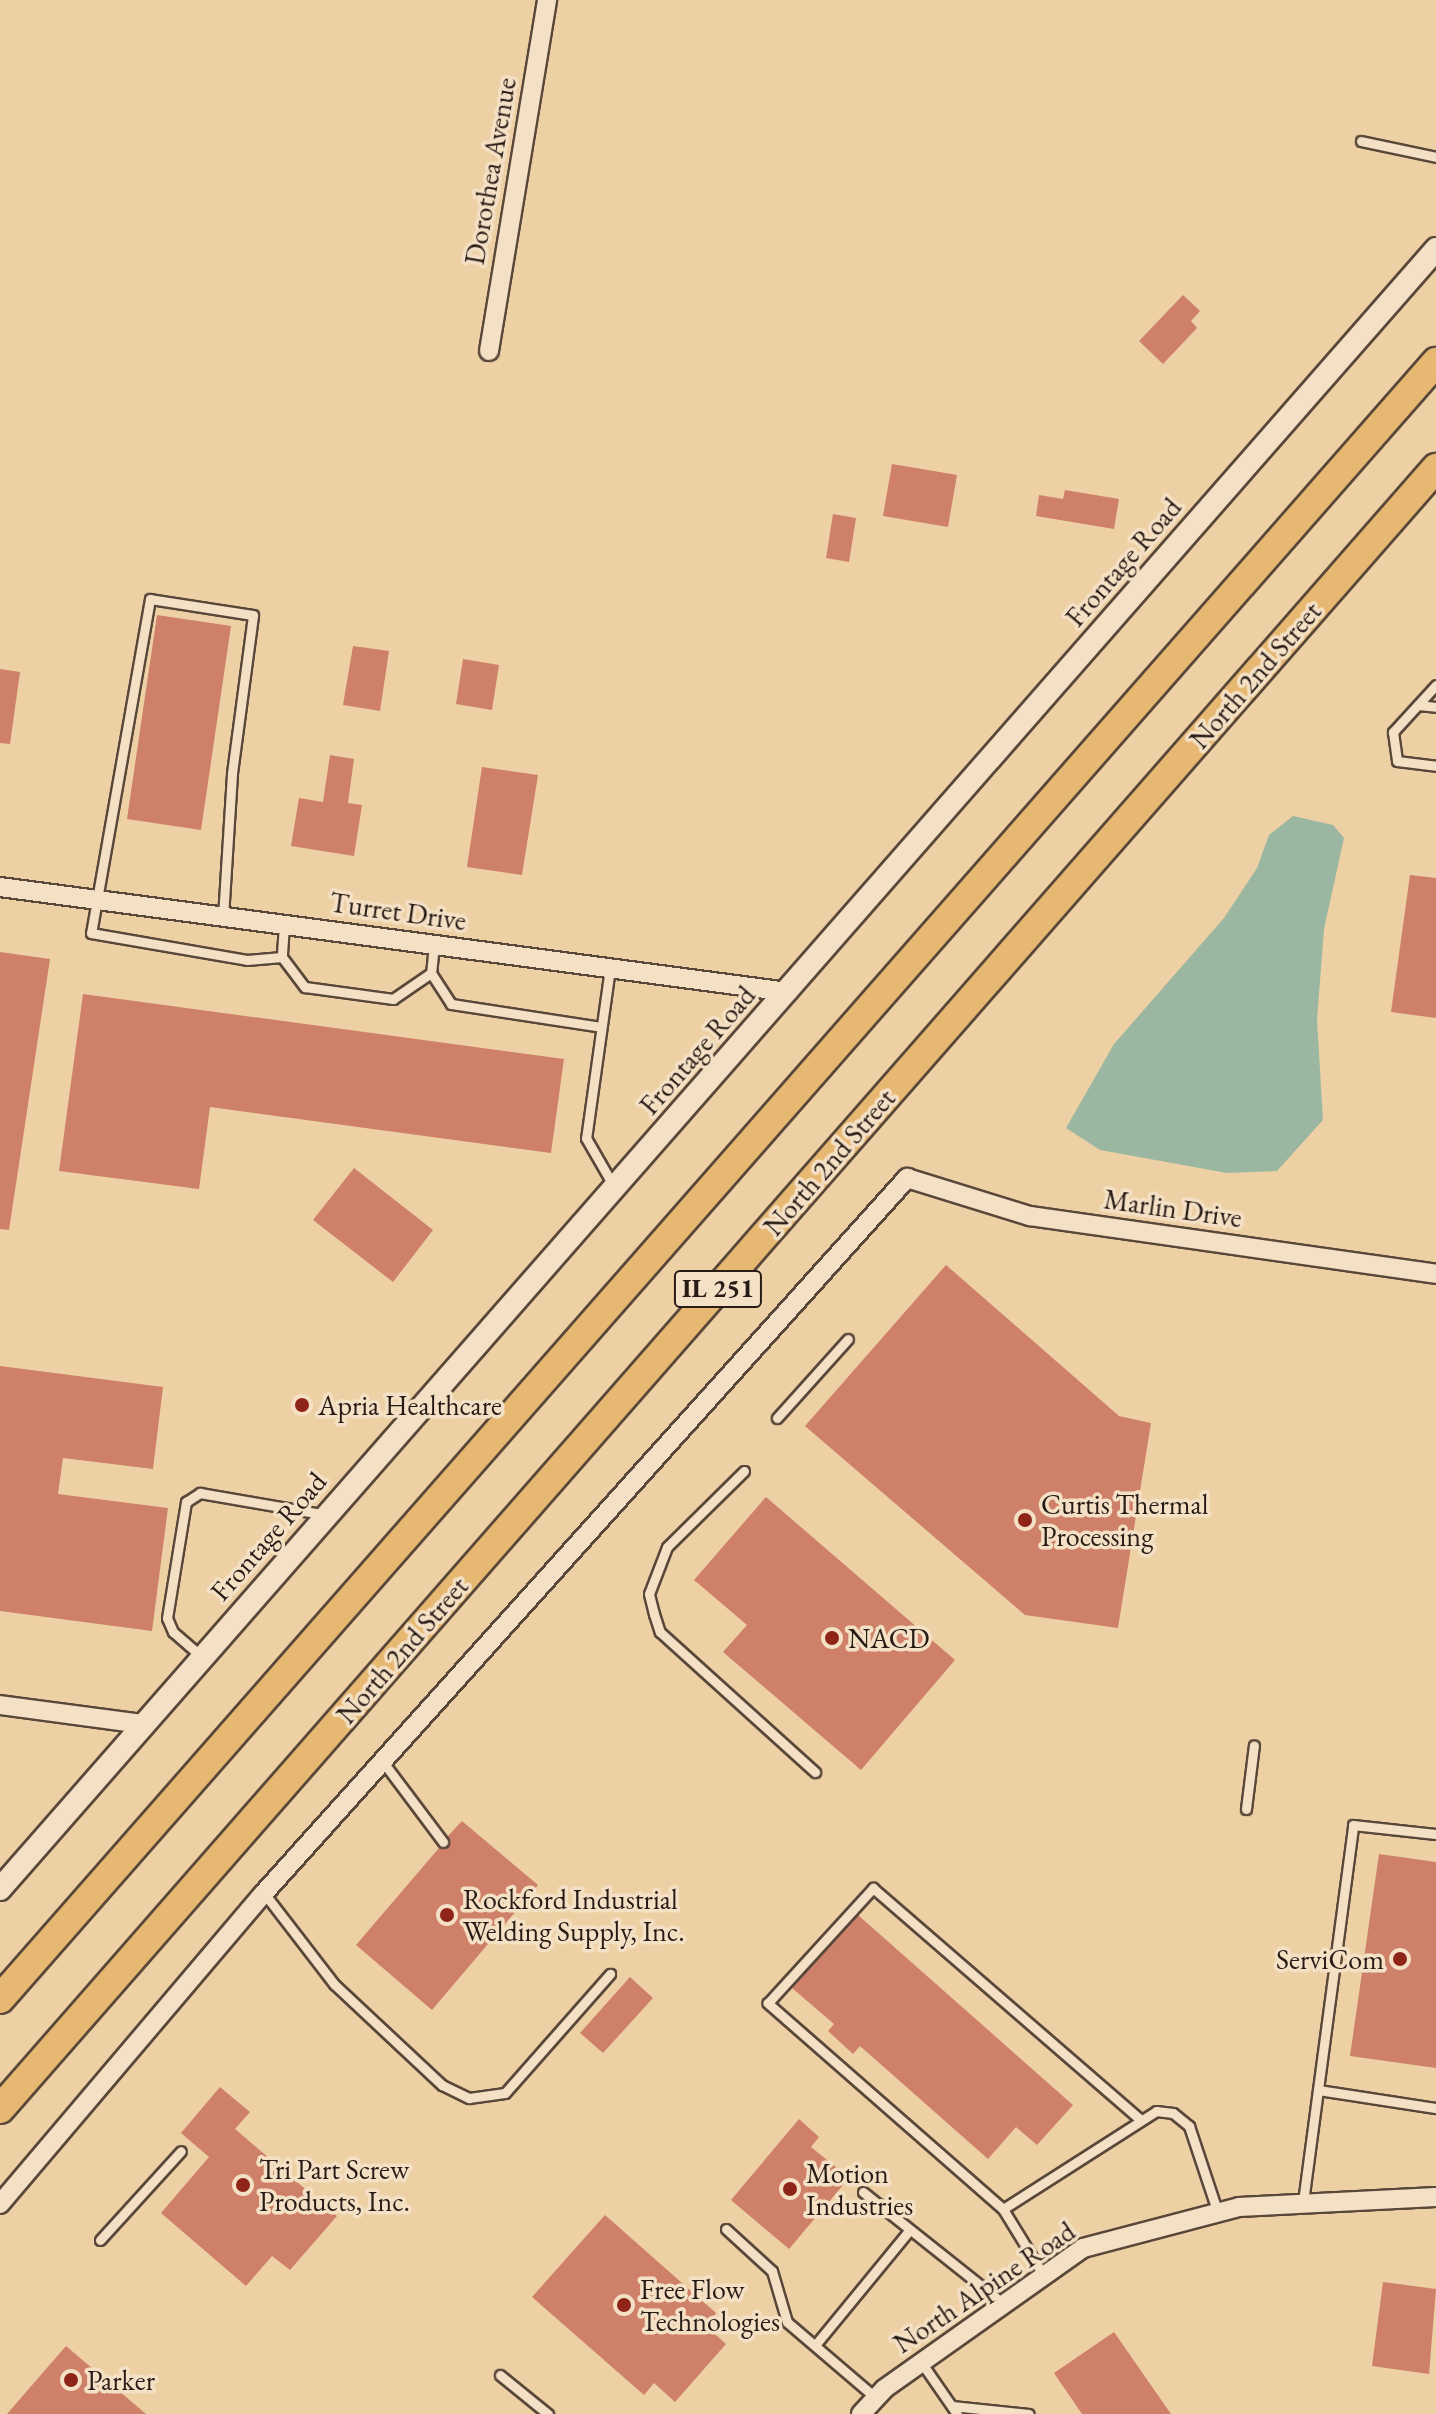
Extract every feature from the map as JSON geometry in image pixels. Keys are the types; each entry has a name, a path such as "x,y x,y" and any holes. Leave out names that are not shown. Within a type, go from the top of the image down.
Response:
{"main road":[{"name":"IL 251","path":"0,1999 1436,362"},
{"name":"North 2nd Street","path":"0,2109 1436,468"}],"street":[{"name":"Dorothea Avenue","path":"489,351 547,0"},
{"name":"Frontage Road","path":"0,1889 1436,249"},
{"name":"Turret Drive","path":"0,887 788,992"},
{"name":"Marlin Drive","path":"383,1762 907,1178 1030,1216 1436,1274"},
{"path":"0,1705 143,1724"},
{"path":"0,2204 264,1893 383,1762"},
{"name":"North Alpine Road","path":"861,2414 921,2362 1083,2248 1218,2213 1303,2202 1436,2197"}],"lane":[{"path":"1361,141 1436,157"},
{"path":"223,917 232,773 253,615 150,599 91,933 247,960 282,957"},
{"path":"1436,685 1393,732 1397,761 1436,766"},
{"path":"1418,705 1436,707"},
{"path":"284,925 282,957 305,987 393,999 431,973"},
{"path":"434,944 431,973 451,1004 601,1027"},
{"path":"610,968 586,1138 615,1188"},
{"path":"777,1418 848,1339"},
{"path":"744,1471 667,1547 649,1594 660,1632 815,1772"},
{"path":"202,1657 173,1632 167,1618 186,1502 200,1493 327,1515"},
{"path":"1246,1809 1254,1745"},
{"path":"383,1762 443,1842"},
{"path":"1303,2202 1353,1825 1436,1834"},
{"path":"1044,2276 1003,2209 768,2003 873,1888 1141,2120"},
{"path":"264,1893 334,1984 442,2085 469,2098 505,2093 610,1974"},
{"path":"1318,2090 1436,2108"},
{"path":"1003,2209 1156,2111 1173,2113 1189,2126 1218,2213"},
{"path":"100,2240 181,2151"},
{"path":"863,2192 908,2232 1004,2304"},
{"path":"726,2229 772,2271 787,2322 876,2398"},
{"path":"816,2344 908,2232"},
{"path":"921,2362 954,2410 1029,2414"},
{"path":"500,2375 548,2414"}],"shaded area":[{"path":"1293,816 1333,825 1344,838 1324,929 1317,1020 1323,1120 1277,1171 1227,1173 1100,1150 1066,1128 1114,1044 1224,918 1257,868 1269,835"}],"building":[{"path":"1183,295 1200,311 1191,321 1197,328 1163,364 1139,341"},
{"path":"892,464 957,475 948,527 883,516"},
{"path":"1065,490 1119,499 1114,529 1036,516 1039,495 1063,499"},
{"path":"833,514 856,518 849,562 826,558"},
{"path":"157,615 231,626 201,830 127,819"},
{"path":"353,646 389,651 380,711 343,705"},
{"path":"463,659 499,665 492,710 456,704"},
{"path":"0,669 20,672 10,744 0,743"},
{"path":"330,755 354,759 348,803 362,805 354,856 291,846 299,798 323,802"},
{"path":"482,767 538,775 522,875 467,867"},
{"path":"1410,875 1436,878 1436,1018 1391,1012"},
{"path":"0,952 50,959 9,1230 0,1229"},
{"path":"83,994 564,1059 551,1153 210,1107 199,1189 59,1171"},
{"path":"354,1168 433,1230 393,1282 313,1220"},
{"name":"Curtis Thermal Processing","path":"946,1265 1119,1416 1151,1423 1118,1628 1025,1615 805,1426"},
{"path":"0,1366 163,1387 153,1469 63,1458 58,1494 168,1508 152,1631 0,1611"},
{"name":"NACD","path":"766,1497 955,1660 861,1770 723,1652 747,1625 694,1580"},
{"name":"Rockford Industrial Welding Supply, Inc.","path":"462,1821 538,1885 432,2010 356,1945 439,1848 448,1847 448,1836"},
{"name":"ServiCom","path":"1379,1854 1436,1862 1436,2068 1350,2056"},
{"path":"858,1915 1073,2105 1037,2145 1016,2127 988,2159 860,2046 853,2054 828,2031 834,2024 792,1988"},
{"path":"630,1977 653,1998 603,2053 580,2033"},
{"name":"Tri Part Screw Products, Inc.","path":"220,2087 250,2112 235,2129 337,2216 290,2270 272,2256 246,2286 161,2213 209,2157 181,2133"},
{"name":"Motion Industries","path":"799,2119 819,2137 811,2147 849,2178 789,2249 731,2200"},
{"name":"Free Flow Technologies","path":"605,2215 716,2313 707,2327 726,2344 675,2402 654,2383 644,2395 532,2297"},
{"path":"1383,2282 1436,2289 1429,2374 1372,2366"},
{"path":"1114,2332 1171,2414 1082,2414 1054,2373"},
{"name":"Parker","path":"66,2346 146,2414 7,2414"}],"place":[{"name":"Apria Healthcare","path":"302,1405"},
{"name":"Curtis Thermal Processing","path":"1025,1520"},
{"name":"NACD","path":"832,1638"},
{"name":"Rockford Industrial Welding Supply, Inc.","path":"447,1915"},
{"name":"ServiCom","path":"1400,1959"},
{"name":"Tri Part Screw Products, Inc.","path":"243,2185"},
{"name":"Motion Industries","path":"790,2189"},
{"name":"Free Flow Technologies","path":"624,2305"},
{"name":"Parker","path":"71,2380"}]}
